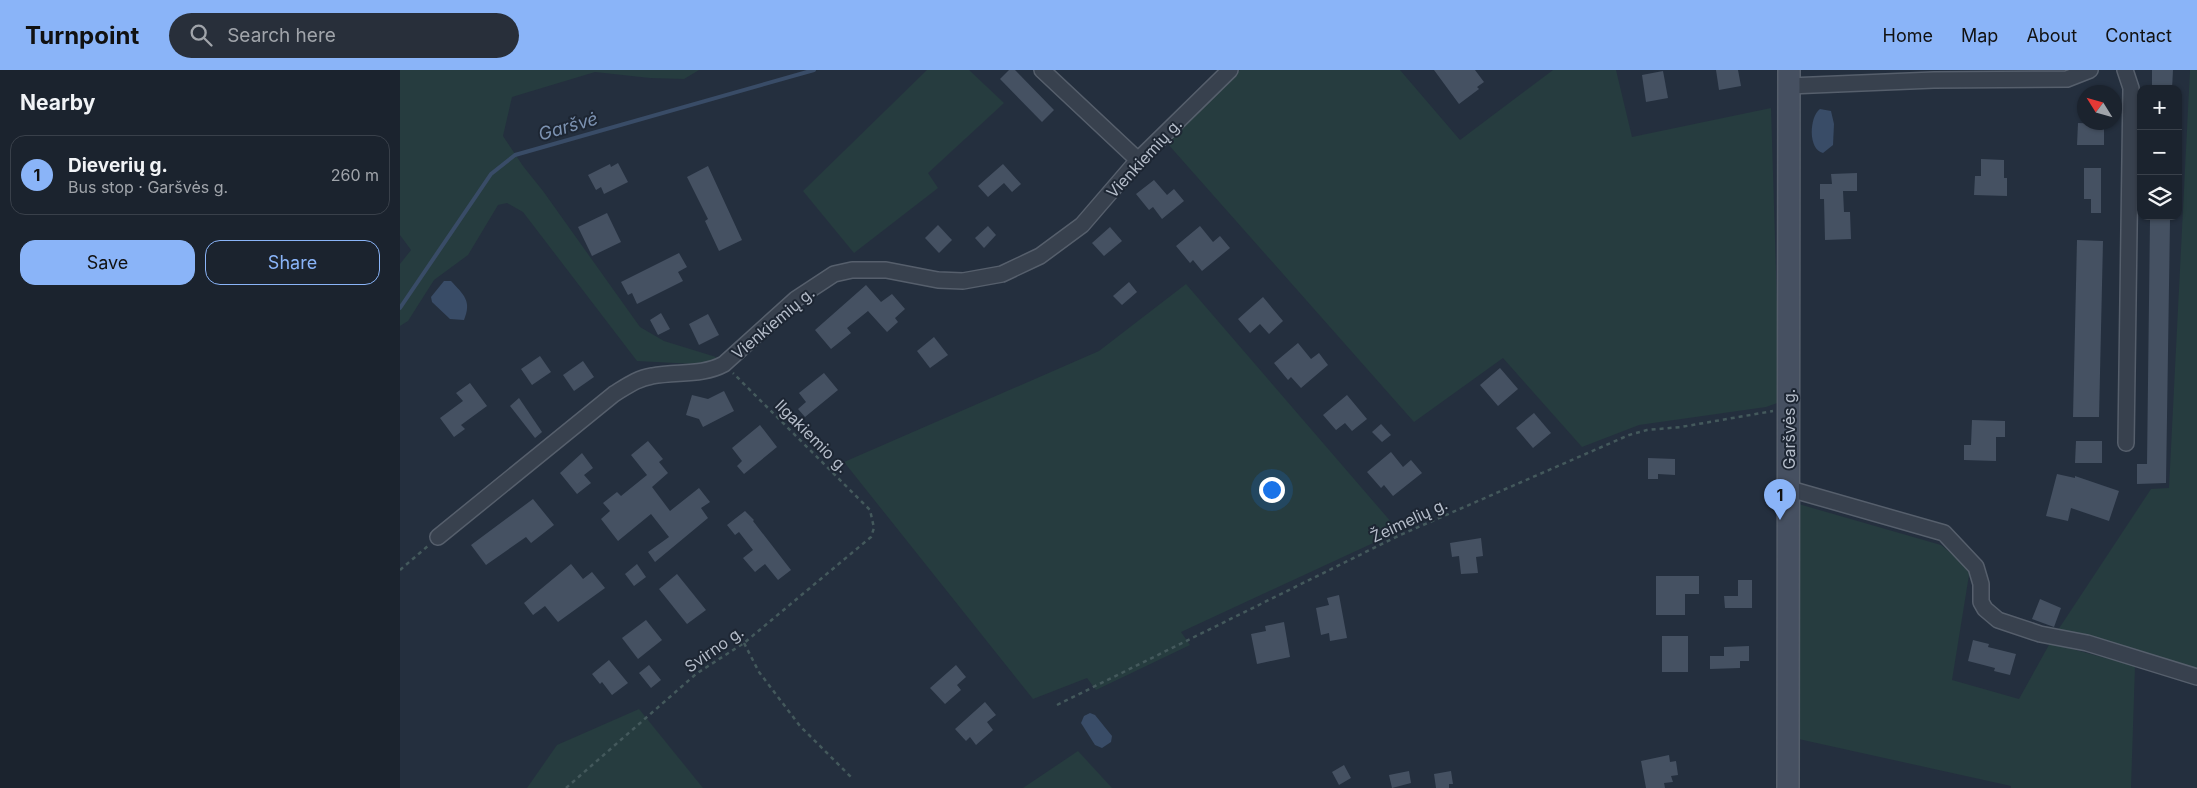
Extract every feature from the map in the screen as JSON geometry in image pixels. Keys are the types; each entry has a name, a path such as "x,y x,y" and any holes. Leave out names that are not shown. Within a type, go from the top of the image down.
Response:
{"main road":[{"name":"Garšvės g.","path":"1788,788 1790,489 1789,78"}],"street":[{"path":"1042,70 1138,160"},
{"name":"Vienkiemių g.","path":"438,537 614,394 639,379 654,375 713,371 724,364 796,299 834,274 852,270 886,270 938,280 963,281 1002,274 1040,256 1082,225 1138,160 1230,70"},
{"path":"1789,78 2066,79 2090,70"},
{"path":"2125,70 2131,88 2126,443"},
{"path":"1790,489 1944,533 1976,568 1982,584 1981,602 1985,609 1998,620 2040,634 2087,643 2197,677"}],"path":[{"name":"Ilgakiemio g.","path":"724,364 870,510 874,528"},
{"name":"Žeimelių g.","path":"1057,705 1398,536 1629,435 1647,430 1681,427 1789,407"},
{"name":"Svirno g.","path":"566,788 696,674 744,643 824,574 864,544 871,536 874,528"},
{"path":"400,570 438,537"},
{"path":"744,643 759,672 800,726 853,779"}],"green space":[{"path":"400,70 699,70 684,79 650,78 595,72 512,97 503,136 640,327 664,341 716,357 713,365 637,361 523,212 507,203 498,205 468,255 434,280 408,321 400,326 400,264 411,250 400,235"},
{"path":"927,70 969,70 1004,103 928,173 938,188 854,253 803,191"},
{"path":"1240,70 1400,70 1460,140 1553,70 1616,70 1632,137 1771,108 1780,402 1766,407 1639,425 1582,447 1503,358 1414,422 1167,143"},
{"path":"2190,70 2197,70 2197,673 2058,630 2151,489 2169,488"},
{"path":"1186,284 1392,523 1397,532 1181,632 1190,645 1096,690 1087,678 1033,699 844,462 1099,351"},
{"path":"1795,503 1941,545 1970,569 1952,680 2019,699 2050,643 2135,666 2131,788 2011,788 2011,786 1794,738"},
{"path":"639,709 703,788 527,788 557,745"},
{"path":"1078,751 1112,788 1023,788"}],"water":[{"path":"1820,109 1831,111 1834,124 1833,145 1823,153 1818,151 1815,146 1812,133 1816,113"},
{"path":"444,281 451,281 460,290 465,299 467,308 464,320 450,319 432,302 431,297"},
{"path":"1090,713 1095,715 1112,736 1111,742 1102,748 1095,745 1081,723 1084,716"}],"building":[{"path":"1009,70 1015,70 1054,110 1042,122 1000,79"},
{"path":"1434,70 1475,70 1484,82 1477,87 1479,89 1459,104"},
{"path":"1716,70 1738,70 1741,86 1719,90"},
{"path":"2152,70 2173,70 2172,85 2152,85"},
{"path":"1663,71 1668,98 1646,102 1642,75"},
{"path":"2078,130 2104,130 2104,145 2077,145"},
{"path":"1981,159 2004,160 2007,196 1974,195 1975,176 1981,176"},
{"path":"618,163 628,182 604,194 601,187 596,190 588,175 610,164 611,167"},
{"path":"1003,164 1021,184 1012,192 1004,183 988,197 978,186"},
{"path":"708,166 742,240 719,251 705,221 708,219 687,177"},
{"path":"2084,168 2101,168 2101,213 2091,213 2091,199 2084,199"},
{"path":"1857,173 1857,191 1843,191 1844,212 1850,212 1851,239 1825,240 1824,199 1820,199 1820,184 1832,184 1831,174"},
{"path":"1154,180 1167,195 1174,189 1184,201 1162,219 1153,207 1149,210 1136,194"},
{"path":"607,213 621,242 592,256 578,227"},
{"path":"2150,220 2170,220 2166,483 2137,484 2137,464 2147,464"},
{"path":"938,225 952,240 939,253 925,238"},
{"path":"988,226 996,235 984,248 975,238"},
{"path":"1200,226 1213,242 1220,236 1230,248 1202,271 1193,260 1190,263 1176,246"},
{"path":"1110,227 1122,241 1104,256 1092,243"},
{"path":"2077,240 2103,241 2099,417 2073,417"},
{"path":"679,253 687,267 678,272 683,281 637,304 632,293 628,295 621,282"},
{"path":"1129,282 1137,292 1122,305 1113,296"},
{"path":"866,285 881,302 892,294 905,309 895,318 898,322 887,332 868,311 847,328 851,333 831,349 815,330"},
{"path":"1263,297 1283,321 1269,334 1260,324 1250,333 1238,319"},
{"path":"661,313 670,329 658,335 650,320"},
{"path":"708,314 719,335 699,345 689,324"},
{"path":"934,337 948,355 930,368 917,351"},
{"path":"1298,343 1311,359 1319,353 1328,365 1301,388 1291,377 1288,380 1274,363"},
{"path":"540,356 551,372 532,385 521,369"},
{"path":"583,361 594,377 574,391 563,375"},
{"path":"1500,368 1518,389 1498,406 1480,385"},
{"path":"824,373 838,390 805,417 798,409 806,402 799,393"},
{"path":"470,383 487,406 461,425 465,429 454,437 440,418 463,401 456,393"},
{"path":"724,391 734,411 703,427 699,419 686,415 692,395 708,399"},
{"path":"1347,395 1367,419 1352,431 1345,423 1336,430 1323,415"},
{"path":"519,398 542,432 535,438 510,406"},
{"path":"1534,413 1551,433 1533,448 1516,428"},
{"path":"1972,420 2005,421 2005,437 1996,437 1996,461 1964,460 1964,445 1971,445"},
{"path":"1381,424 1391,435 1382,442 1372,432"},
{"path":"760,425 777,447 744,474 737,466 742,461 732,448"},
{"path":"648,441 663,459 659,462 668,473 652,487 670,511 699,488 710,502 701,508 708,518 655,562 648,552 669,537 651,514 618,541 601,519 610,511 603,503 617,492 621,496 647,475 631,455"},
{"path":"2076,441 2102,441 2102,463 2075,463"},
{"path":"1391,452 1403,467 1411,460 1422,473 1393,496 1384,485 1381,488 1367,472"},
{"path":"582,453 593,468 584,475 591,483 577,494 560,473"},
{"path":"1648,458 1675,459 1675,475 1658,474 1658,479 1648,479"},
{"path":"2057,474 2075,478 2075,476 2119,491 2109,521 2071,508 2068,521 2046,516"},
{"path":"533,499 554,525 531,543 526,537 486,565 471,545"},
{"path":"745,511 754,520 791,570 778,580 765,564 755,572 743,558 753,550 739,532 735,535 727,525"},
{"path":"1481,538 1483,556 1476,557 1478,573 1461,574 1459,556 1452,557 1450,543"},
{"path":"571,564 583,579 592,572 605,588 558,622 545,606 533,615 524,603"},
{"path":"637,564 646,577 634,586 625,574"},
{"path":"677,574 706,610 687,624 659,589"},
{"path":"1656,576 1699,576 1699,594 1685,594 1685,615 1656,615"},
{"path":"1738,580 1752,580 1752,608 1725,608 1724,596 1738,596"},
{"path":"1339,595 1347,638 1330,641 1329,633 1321,635 1316,608 1329,605 1327,598"},
{"path":"2040,599 2061,608 2054,627 2032,619"},
{"path":"646,620 662,640 638,659 622,638"},
{"path":"1284,622 1290,657 1257,664 1251,634 1266,631 1265,626"},
{"path":"1662,636 1688,636 1688,672 1662,672"},
{"path":"1973,640 1989,644 1988,647 2016,654 2010,675 1994,671 1995,668 1968,661"},
{"path":"1749,646 1749,661 1740,661 1740,668 1710,669 1710,656 1724,656 1724,647"},
{"path":"609,660 628,683 612,695 602,682 600,684 592,674"},
{"path":"649,665 661,680 651,688 639,673"},
{"path":"956,665 966,677 957,685 961,690 945,704 930,688"},
{"path":"985,702 996,715 987,722 993,730 976,745 970,737 966,741 955,729"},
{"path":"1669,755 1670,762 1676,761 1678,775 1671,776 1673,782 1664,783 1665,788 1646,788 1641,761"},
{"path":"1344,765 1351,778 1339,785 1332,772"},
{"path":"1409,771 1411,783 1392,788 1389,775"},
{"path":"1451,771 1453,784 1449,784 1449,788 1436,788 1434,774"}],"waterway":[{"name":"Garšvė","path":"400,308 491,174 515,155 814,70"}],"place":[{"name":"Dieverių g.","path":"1780,520"}]}
